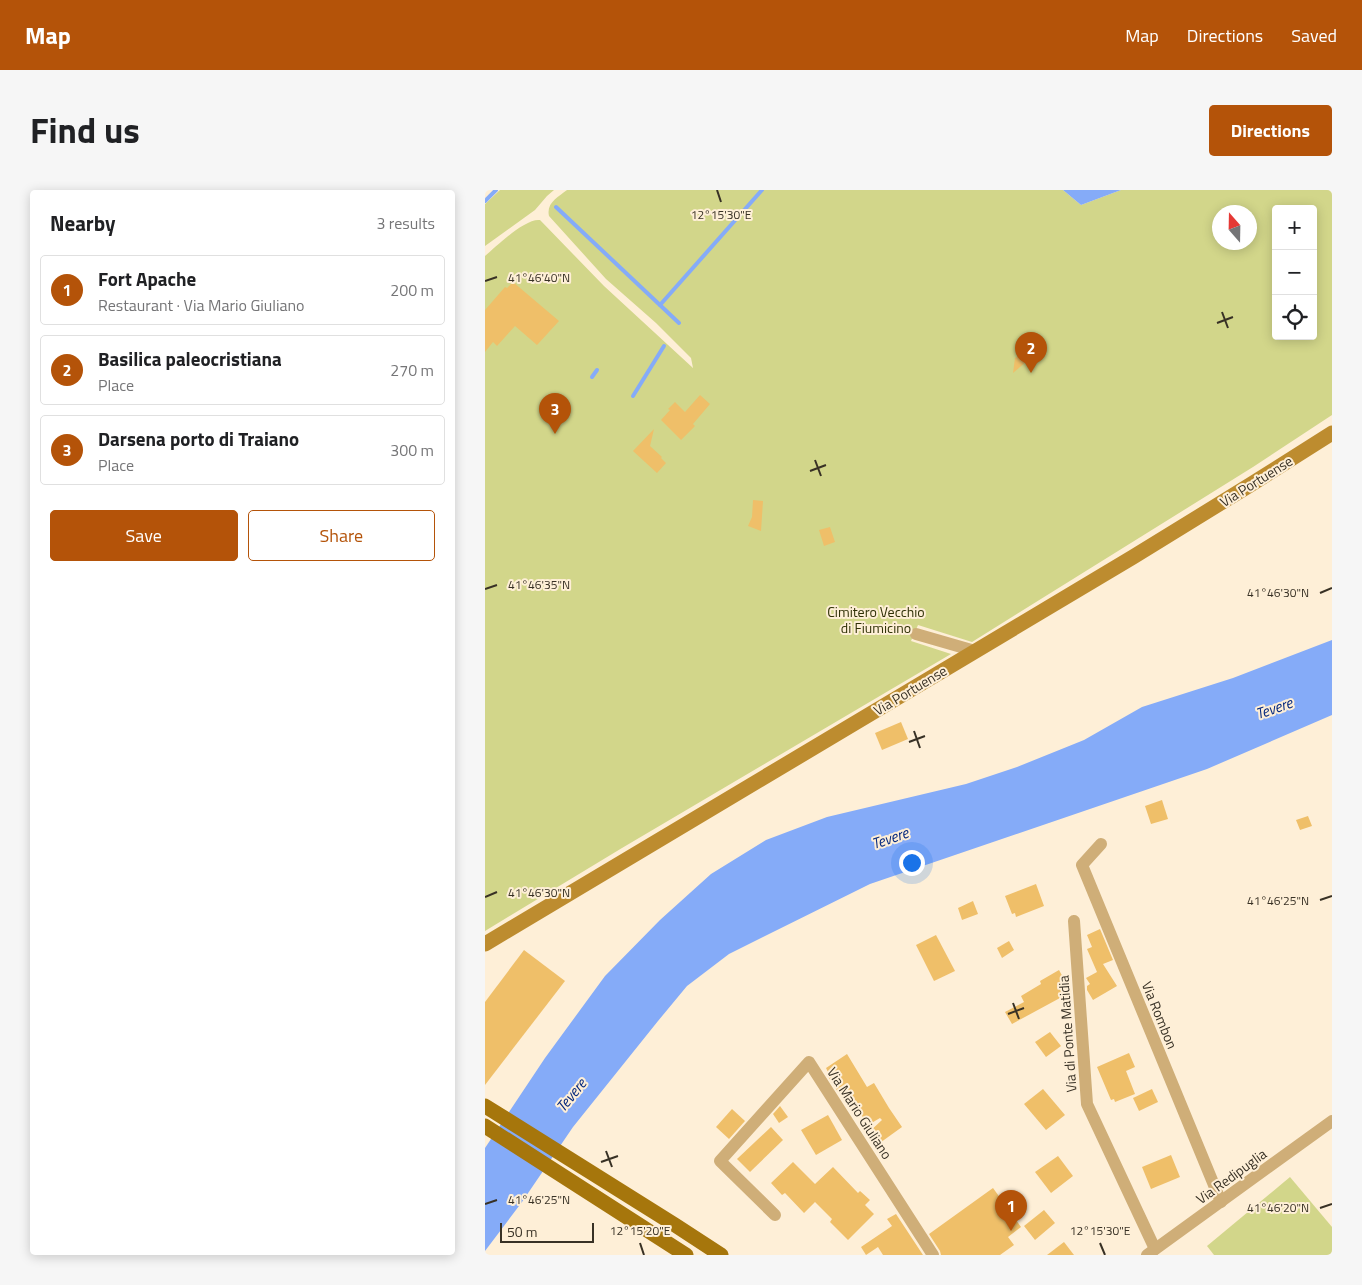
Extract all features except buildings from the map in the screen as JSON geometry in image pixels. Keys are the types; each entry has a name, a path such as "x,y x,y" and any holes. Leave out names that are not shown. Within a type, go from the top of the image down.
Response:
{"main road":[{"path":"485,1106 721,1255"},
{"path":"485,1126 686,1255"}],"street":[{"name":"Via Portuense","path":"485,944 1250,486 1332,433"},
{"path":"916,634 975,651"},
{"name":"Via Rombon","path":"1101,844 1082,865 1221,1202"},
{"name":"Via di Ponte Matidia","path":"1074,921 1087,1104 1151,1252"},
{"name":"Via Mario Giuliano","path":"775,1215 720,1161 809,1062 933,1255"},
{"name":"Via Redipuglia","path":"1151,1252 1332,1121"}],"green space":[{"path":"500,190 554,190 535,210 485,246 485,204"},
{"name":"Cimitero Vecchio di Fiumicino","path":"567,190 1063,190 1081,205 1121,190 1332,190 1332,415 1253,467 972,642 918,625 911,641 951,654 485,931 485,256 519,228 527,223 540,220 604,286 693,368 691,358 656,323 606,279 549,216 549,207"},
{"path":"1290,1177 1332,1227 1332,1255 1214,1255 1207,1246"}],"water":[{"path":"1063,190 1121,190 1081,205"},
{"name":"Tevere","path":"1332,640 1332,715 1207,769 870,884 729,954 687,986 658,1021 573,1127 522,1202 485,1251 485,1148 545,1058 605,976 660,920 711,874 766,840 827,817 966,784 1017,767 1084,740 1142,707 1233,678"}],"waterway":[{"path":"485,201 496,190"},
{"path":"660,305 762,190"},
{"path":"556,207 679,323"},
{"path":"633,396 664,346"},
{"path":"592,377 597,370"}],"place":[{"name":"Basilica paleocristiana","path":"1031,373"},
{"name":"Darsena porto di Traiano","path":"555,434"},
{"name":"Fort Apache","path":"1011,1231"}]}
